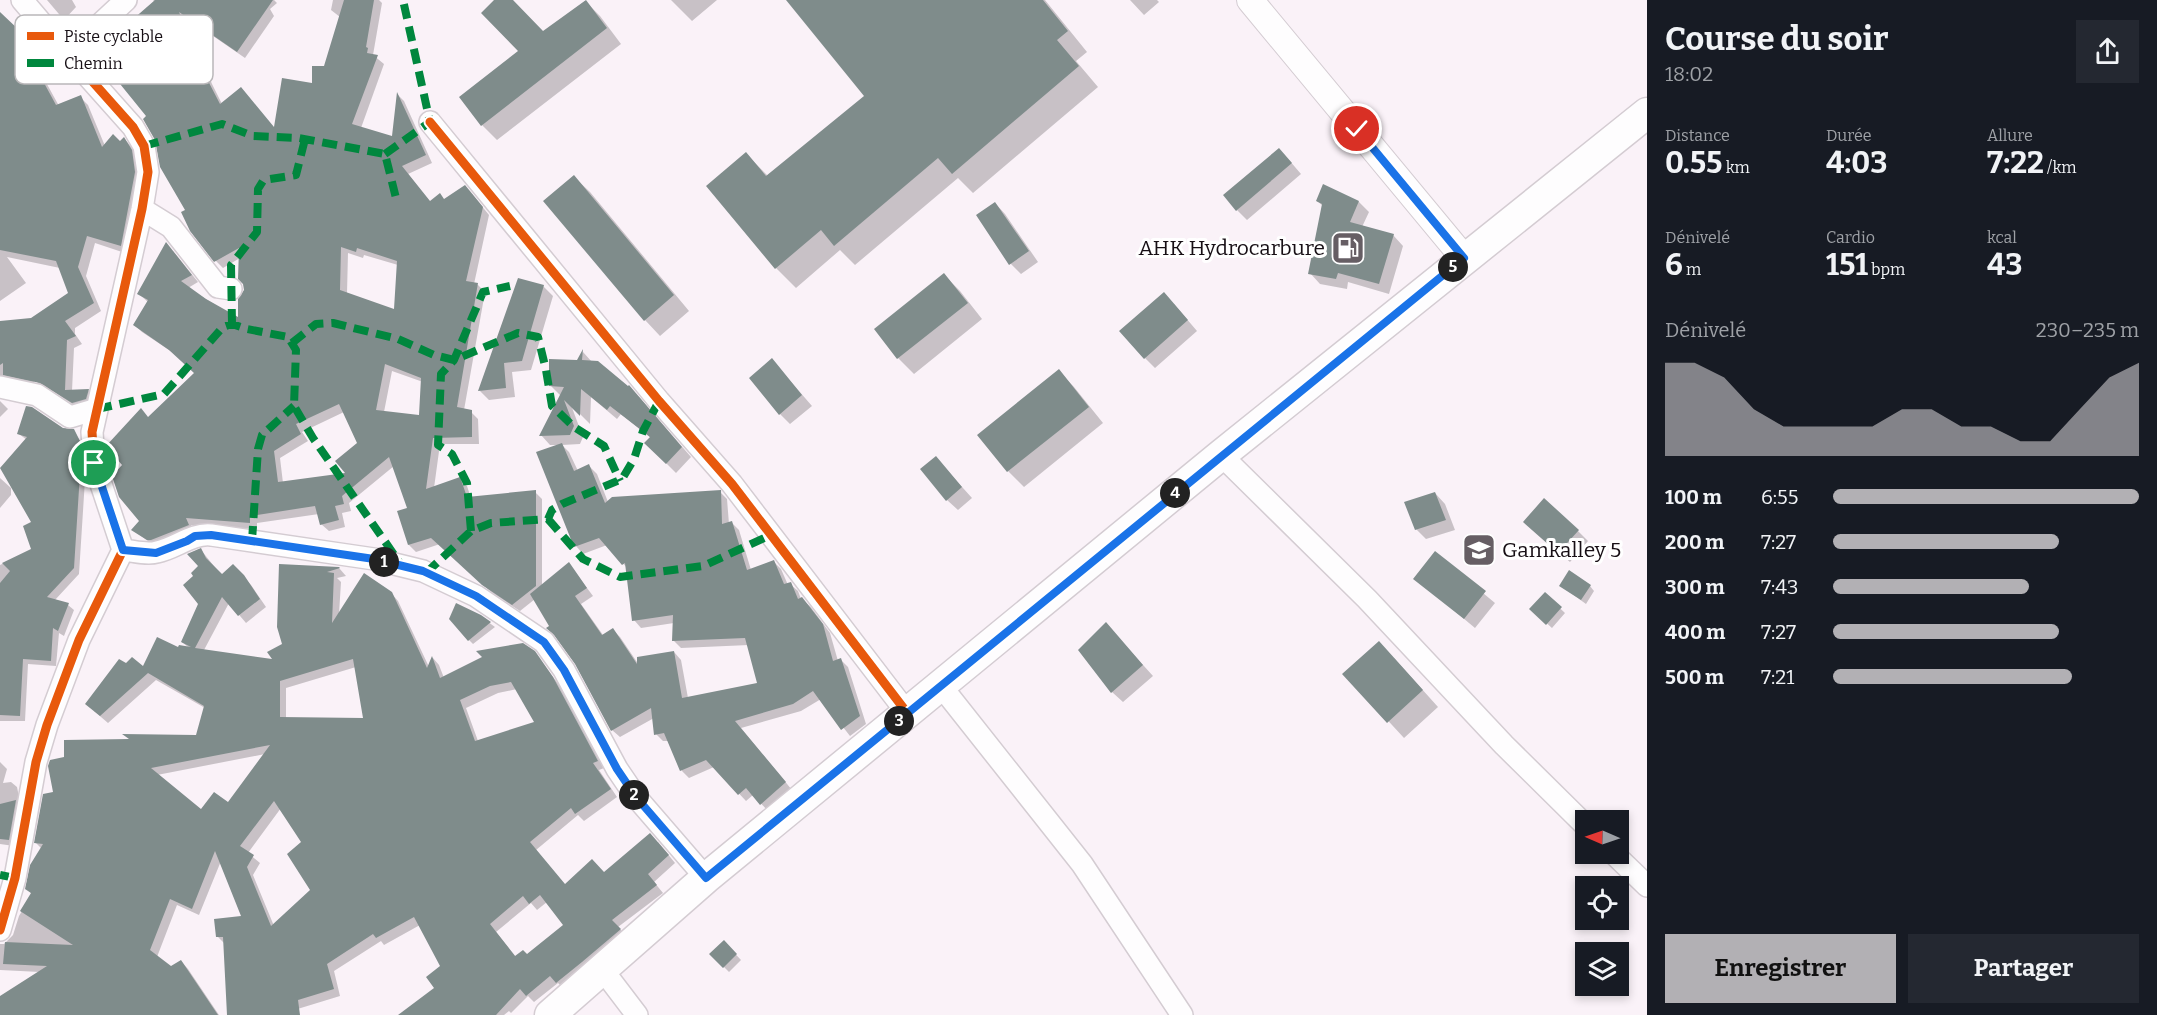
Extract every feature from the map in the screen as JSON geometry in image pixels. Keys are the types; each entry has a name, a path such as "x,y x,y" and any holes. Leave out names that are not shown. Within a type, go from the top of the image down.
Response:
{"main road":[{"path":"550,1015 706,878 1221,455 1647,113"}],"street":[{"path":"22,0 35,15"},
{"path":"110,15 126,0"},
{"path":"1250,0 1464,258"},
{"path":"0,930 15,878 36,762 47,725 80,640 123,550 94,463 92,432 142,209 148,172 144,146 133,128 94,84"},
{"path":"430,122 659,401 732,484 908,714"},
{"path":"142,209 171,227 218,287 231,289"},
{"path":"0,387 37,395 70,417 97,410"},
{"path":"1221,455 1367,599 1504,745 1575,815"},
{"path":"123,550 156,553 195,536 211,535 374,559 423,571 476,596 544,642 564,670 617,769 636,797 706,878"},
{"path":"941,687 1082,864 1182,1015"},
{"path":"1624,864 1647,886"},
{"path":"602,969 637,1015"}],"building":[{"path":"155,0 273,0 237,52 213,35 213,15 183,15 179,12 180,15 138,15"},
{"path":"344,0 374,0 366,47 368,48 367,53 378,55 352,124 392,136 397,92 426,155 402,166 430,201 440,193 444,199 465,185 483,207 466,281 478,283 457,407 472,410 472,437 433,438 426,489 460,477 467,497 536,490 536,586 512,605 482,585 431,538 408,545 397,511 407,508 389,457 342,496 344,504 335,506 339,520 320,525 315,506 250,516 250,523 186,518 189,525 151,540 131,530 139,521 119,497 112,476 122,465 106,446 141,408 148,417 194,373 169,350 133,325 148,300 137,294 166,242 192,275 181,281 206,299 238,317 238,299 244,290 243,284 238,279 239,248 214,262 190,231 181,212 185,210 160,167 155,140 143,119 146,116 120,84 210,84 220,104 241,87 274,127 282,78 312,83 312,66 324,66","holes":["341,247 356,252 357,248 397,261 394,309 340,290","385,364 421,378 419,415 376,410","339,404 357,443 335,461 345,473 278,482 274,451 301,434 296,424"]},
{"path":"494,0 513,0 543,31 586,0 607,28 481,126 459,97 518,51 481,13"},
{"path":"786,0 1043,0 1068,31 1057,40 1079,66 952,174 938,158 834,246 821,230 775,269 706,186 746,152 766,176 864,96"},
{"path":"0,12 15,26 15,84 45,84 56,105 81,95 102,147 113,134 120,141 124,137 132,150 135,172 121,246 87,236 78,267 94,303 65,321 76,336 67,340 65,390 89,389 86,399 72,403 40,383 3,375 3,363 0,365 0,321 31,318 68,293 56,261 0,250"},
{"path":"1279,148 1292,163 1236,211 1223,195"},
{"path":"574,175 674,295 644,321 543,201"},
{"path":"1323,184 1359,201 1350,222 1394,234 1379,284 1338,273 1336,279 1308,274 1322,204 1316,201"},
{"path":"995,202 1029,251 1009,265 976,215"},
{"path":"944,273 968,303 897,359 874,329"},
{"path":"518,278 544,285 522,361 504,363 506,388 478,391"},
{"path":"1164,292 1188,320 1144,359 1119,331"},
{"path":"583,349 582,360 598,361 629,385 682,447 666,464 644,443 650,437 610,406 607,410 581,389 580,416 564,400 574,426 570,435 539,436 564,387 549,386 549,359 577,360"},
{"path":"772,358 802,395 779,415 749,378"},
{"path":"1059,369 1089,407 1007,472 977,435"},
{"path":"26,406 32,407 63,428 74,429 80,441 74,568 47,597 69,603 58,631 53,628 51,661 23,659 20,716 0,715 0,583 10,571 2,563 31,549 23,526 31,522 0,468 27,437 17,434"},
{"path":"562,443 574,471 589,464 605,503 612,497 721,490 722,524 732,521 747,570 774,560 784,584 791,582 798,599 802,597 823,624 833,661 841,658 860,716 841,730 813,691 793,704 735,721 786,782 760,805 746,788 738,795 706,760 680,771 664,733 654,735 651,708 611,731 575,664 554,635 546,628 549,626 530,594 569,562 587,588 575,596 602,635 613,628 637,664 637,657 674,651 682,698 757,683 745,638 672,641 673,615 632,621 625,563 622,565 599,538 574,547 536,452"},
{"path":"936,456 962,487 946,501 920,469"},
{"path":"1435,492 1446,520 1415,530 1404,502"},
{"path":"1544,498 1579,530 1558,553 1523,522"},
{"path":"201,548 206,558 222,574 233,564 244,575 260,599 238,616 222,597 195,648 272,659 267,652 282,644 277,627 279,564 340,568 327,572 334,573 332,623 364,573 392,592 427,668 432,656 440,678 482,657 476,651 523,643 535,651 553,677 598,761 593,763 611,789 575,814 571,808 530,842 565,884 592,859 604,872 650,833 669,855 648,874 657,885 612,920 621,929 556,983 550,976 526,996 520,989 496,1015 398,1015 434,988 426,977 440,966 414,917 376,938 373,934 327,964 334,989 298,1000 300,1015 227,1015 223,937 216,937 214,919 241,916 215,851 192,909 170,899 150,950 171,966 181,960 218,1015 0,1015 0,996 47,966 3,964 5,942 73,945 20,911 31,893 25,889 30,865 43,844 34,843 43,794 53,792 48,766 50,760 64,757 64,740 129,739 122,734 196,735 204,706 148,673 100,716 85,704 119,659 126,663 132,657 143,666 157,637 178,647 179,645 191,647 181,642 198,604 183,585 193,576 191,573 198,566 187,554","holes":["353,659 363,718 280,717 280,681","511,682 534,722 475,741 460,700 490,686","270,745 228,802 214,792 201,809 151,768","274,801 301,842 287,854 310,890 271,926 247,867 254,855 240,846","540,895 563,925 527,954 523,950 515,956 490,924 523,896 529,904"]},
{"path":"1435,551 1486,591 1464,619 1413,579"},
{"path":"1569,570 1591,585 1581,600 1559,586"},
{"path":"1545,592 1562,607 1546,625 1529,609"},
{"path":"456,603 491,622 468,641 449,619"},
{"path":"1106,622 1143,665 1111,693 1078,650"},
{"path":"1379,641 1423,690 1387,723 1342,674"},
{"path":"16,800 9,840 0,839 0,804"},
{"path":"724,940 737,954 723,968 709,954"}],"marked path":[{"path":"385,154 430,122 403,0"},
{"path":"144,146 222,124 253,136 299,138 385,154 396,198"},
{"path":"232,324 231,265 257,232 258,189 263,181 296,175 305,139"},
{"path":"471,531 467,483 452,454 438,445 441,374 454,360 483,292 510,286"},
{"path":"292,343 316,324 333,323 398,339 434,355 454,360 518,333 538,337 552,406 574,427 604,446 620,481"},
{"path":"97,409 164,394 223,327 232,324 288,337 296,350 294,406 313,438 402,566"},
{"path":"426,573 471,531 491,523 548,519 552,510 562,504 622,479 634,459 643,431 659,401"},
{"path":"252,541 258,449 262,435 294,406"},
{"path":"548,519 583,559 620,577 703,566 771,535"},
{"path":"0,875 15,878"}],"cycle path":[{"path":"0,930 15,878 36,762 47,725 79,640 123,550 94,463 92,432 142,209 148,172 144,146 133,127 95,84"},
{"path":"430,122 659,401 732,484 908,714"},
{"path":"123,550 153,553 197,536 211,535 374,559 423,571 476,596 544,642 564,670 617,769 636,797 706,878"}],"place":[{"name":"AHK Hydrocarbure","path":"1348,248"},
{"name":"Gamkalley 5","path":"1479,550"}],"route":[{"path":"94,463 123,550 156,553 201,534 374,559 423,571 476,596 509,618 544,642 564,670 617,769 636,797 706,878 1464,258 1357,129"}]}
